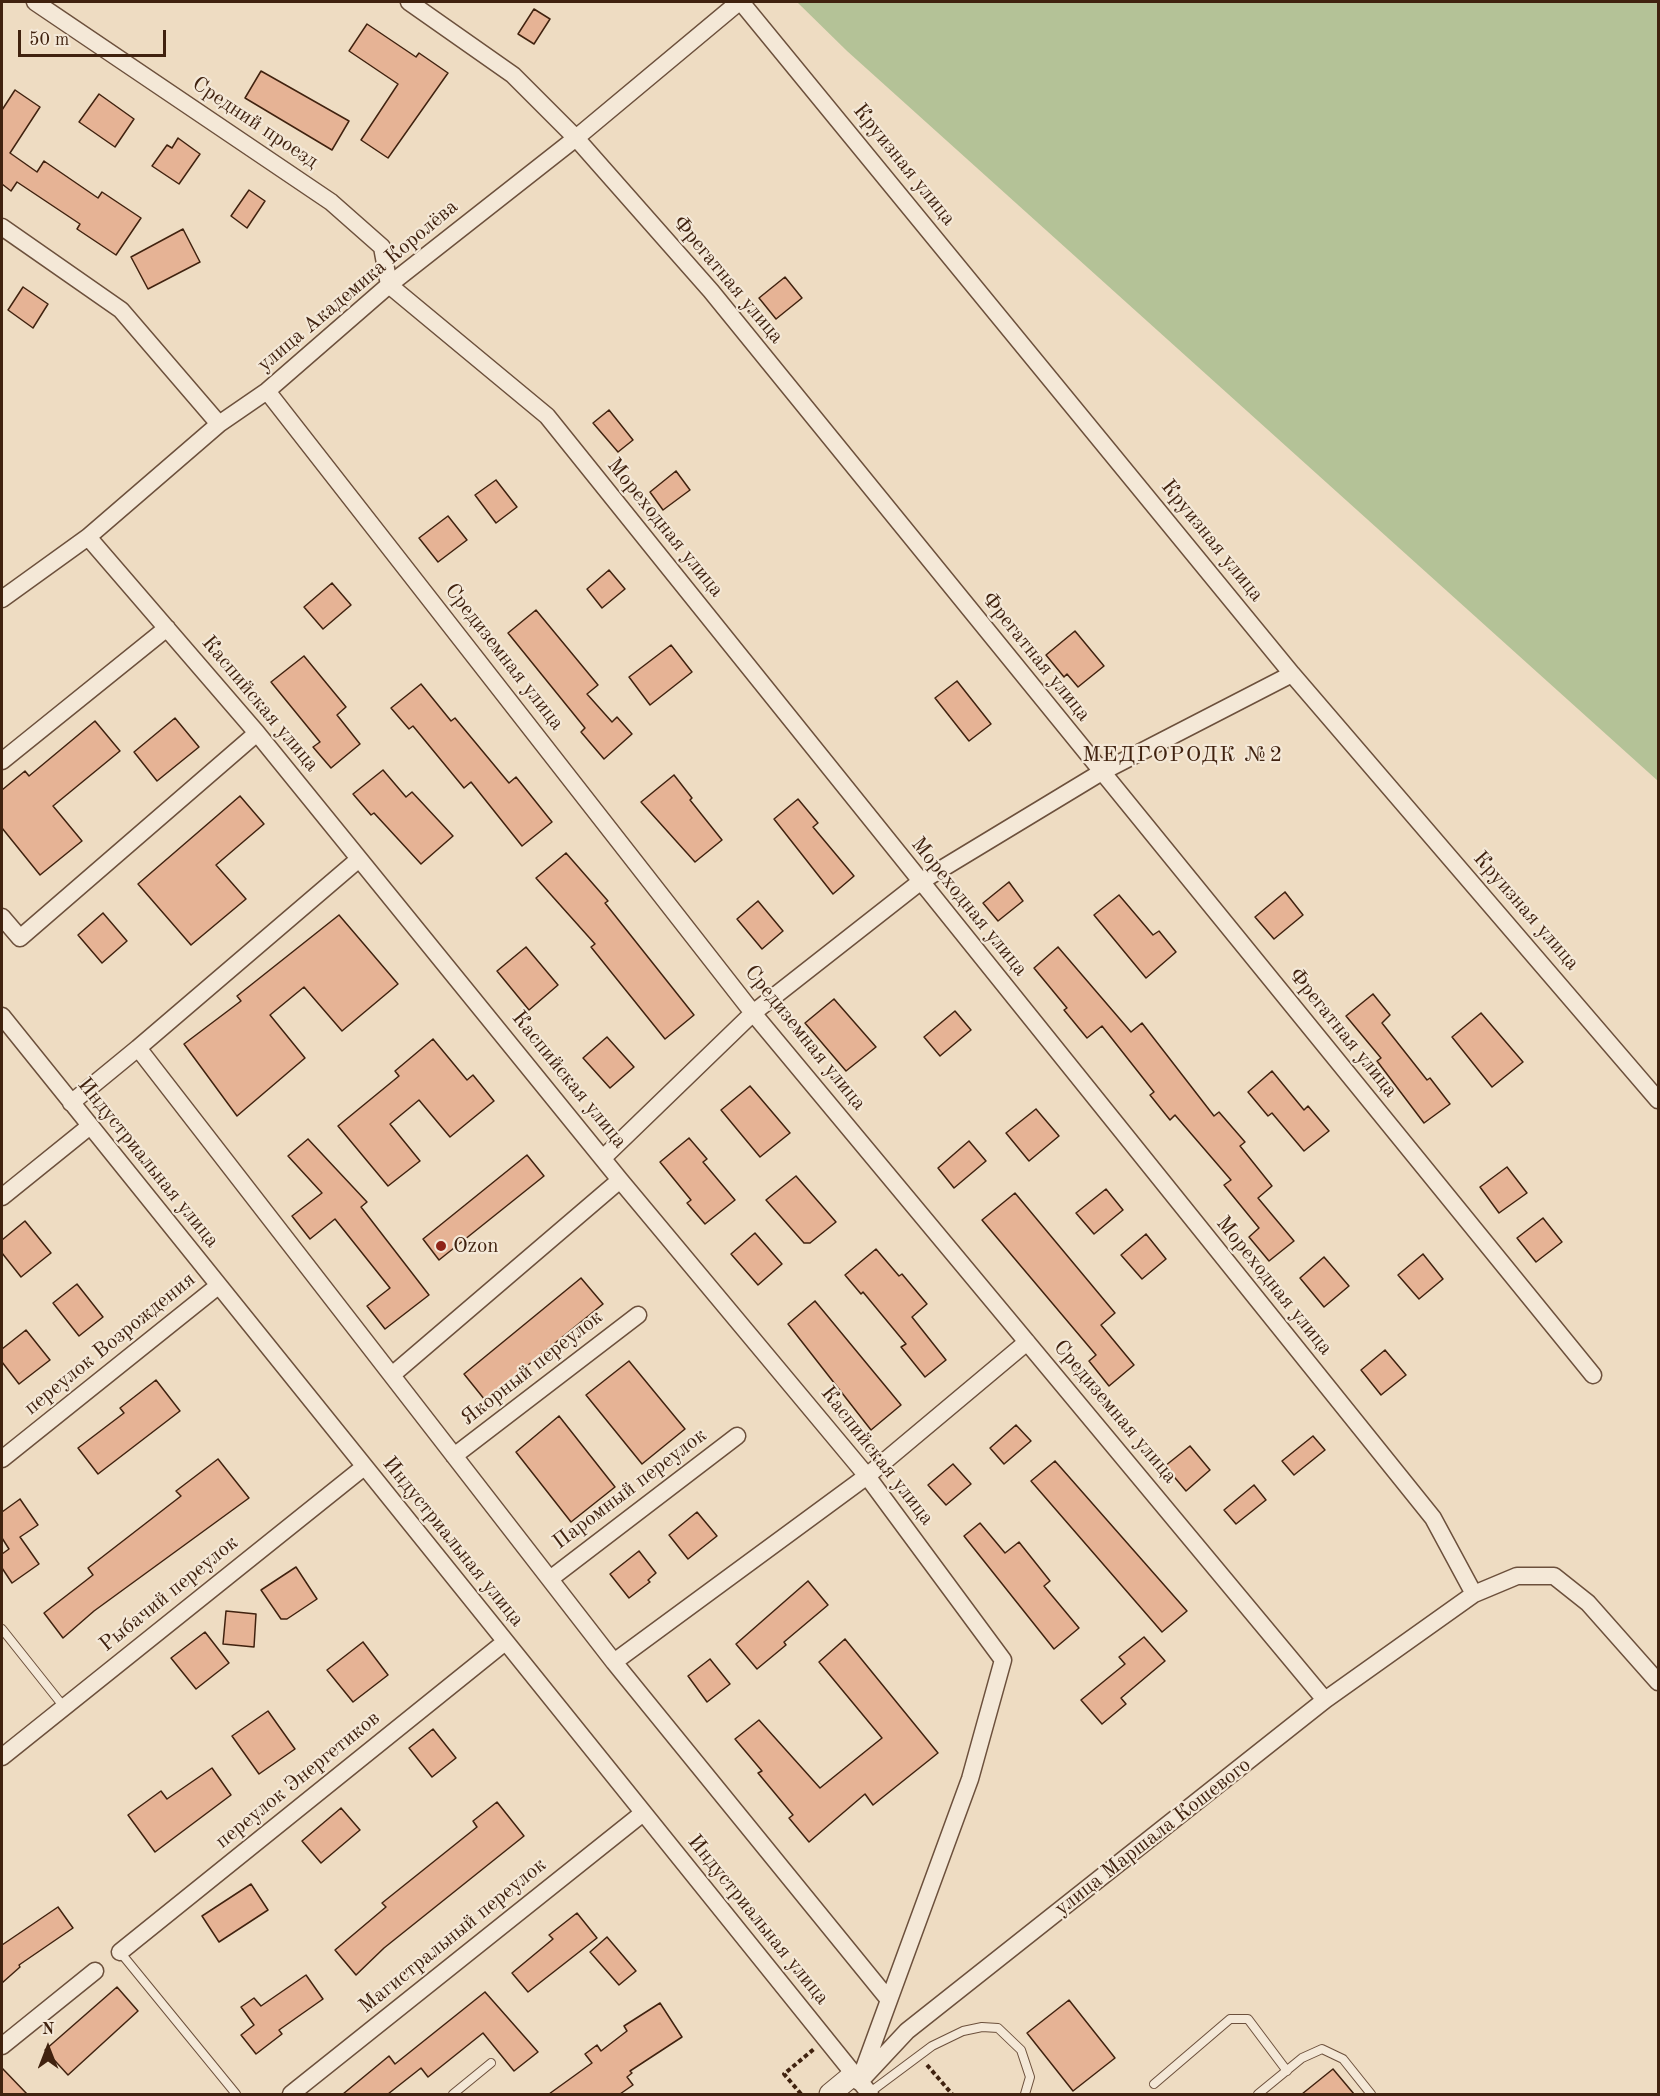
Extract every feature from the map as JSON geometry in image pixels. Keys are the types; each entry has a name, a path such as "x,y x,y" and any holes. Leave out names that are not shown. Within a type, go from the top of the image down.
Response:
{"street":[{"name":"Средний проезд","path":"35,2 331,202 382,247 389,285"},
{"name":"Фрегатная улица","path":"409,2 513,75 576,138 711,291 1100,772 1593,1375"},
{"name":"улица Академика Королёва","path":"2,599 88,537 219,424 267,391 389,285 576,138 740,2"},
{"name":"Круизная улица","path":"740,2 1292,674 1659,1100"},
{"path":"2,227 121,310 219,424"},
{"name":"Мореходная улица","path":"389,285 547,416 1433,1518 1474,1594"},
{"name":"Средиземная улица","path":"267,391 753,1012 1325,1701"},
{"name":"Каспийская улица","path":"88,537 257,733 604,1157 620,1180 867,1476 1003,1660 970,1779 889,2000"},
{"path":"2,761 167,628"},
{"path":"604,1157 753,1012 920,882 1100,772 1292,674"},
{"path":"2,917 20,938 257,733"},
{"path":"71,1103 359,859"},
{"name":"Индустриальная улица","path":"2,1016 825,2040 859,2088"},
{"path":"138,1048 614,1662 889,2000 859,2088"},
{"path":"2,1197 90,1126"},
{"path":"392,1375 620,1180"},
{"name":"переулок Возрождения","path":"2,1459 218,1286"},
{"name":"Якорный переулок","path":"454,1456 638,1315"},
{"path":"614,1662 867,1476 1027,1342"},
{"name":"Паромный переулок","path":"550,1579 737,1436"},
{"name":"Рыбачий переулок","path":"2,1757 364,1467"},
{"name":"улица Маршала Кошевого","path":"830,2094 859,2088 907,2031 1325,1701 1474,1594 1517,1576 1554,1576 1588,1603 1659,1682"},
{"name":"переулок Энергетиков","path":"120,1952 505,1642"},
{"name":"Магистральный переулок","path":"291,2094 643,1813"},
{"path":"2,2046 95,1971"}],"lane":[{"path":"2,1629 64,1707"},
{"path":"120,1952 236,2094"},
{"path":"1154,2084 1230,2019 1248,2019 1287,2071"},
{"path":"859,2088 963,2031 982,2026 998,2028 1011,2038 1027,2062 1030,2077 1025,2094"},
{"path":"1258,2094 1302,2058 1322,2049 1343,2059 1371,2094"},
{"path":"453,2094 491,2063"}],"path":[{"path":"801,2094 784,2074 825,2040"},
{"path":"919,2055 952,2094"}],"green space":[{"path":"797,2 1658,2 1658,781 847,51"}],"building":[{"path":"534,9 550,19 534,44 518,34"},
{"path":"367,24 416,57 419,53 448,73 388,158 361,140 398,84 349,51"},
{"path":"261,71 349,121 332,150 245,98"},
{"path":"15,90 40,107 10,153 37,172 44,161 98,198 102,192 141,218 116,255 77,229 80,224 17,182 11,191 2,184 2,110"},
{"path":"99,94 134,119 115,147 79,122"},
{"path":"178,138 200,154 179,184 152,166 167,145 172,148"},
{"path":"249,190 265,201 247,228 231,216"},
{"path":"183,229 200,262 148,289 131,257"},
{"path":"785,277 802,298 776,319 759,298"},
{"path":"23,287 48,304 33,328 8,310"},
{"path":"609,410 633,440 618,452 593,423"},
{"path":"676,471 690,490 663,510 650,492"},
{"path":"496,480 517,507 496,523 475,495"},
{"path":"448,516 467,540 438,562 419,538"},
{"path":"609,570 625,589 602,608 587,589"},
{"path":"332,583 351,605 323,629 304,607"},
{"path":"536,610 598,685 587,694 612,722 617,717 632,734 604,759 581,732 585,728 508,633"},
{"path":"1075,631 1104,666 1078,687 1067,674 1064,677 1046,655"},
{"path":"671,645 692,672 650,705 629,677"},
{"path":"304,656 346,707 337,715 360,744 331,768 313,747 320,742 271,682"},
{"path":"957,681 991,724 969,741 935,698"},
{"path":"421,684 451,721 455,718 509,783 516,777 552,822 522,846 471,782 464,788 413,726 409,729 391,708"},
{"path":"175,718 199,747 157,781 134,752"},
{"path":"95,721 120,751 53,806 82,841 40,875 2,828 2,790 25,771 29,776"},
{"path":"383,770 406,797 412,792 453,836 421,864 374,813 371,815 353,794"},
{"path":"674,775 692,798 690,800 722,840 695,862 641,802"},
{"path":"240,796 264,824 216,865 246,899 191,945 138,884"},
{"path":"798,799 818,823 813,827 854,876 833,894 774,819"},
{"path":"566,853 608,901 605,903 694,1015 665,1039 591,947 595,944 536,878"},
{"path":"1009,882 1023,901 998,921 983,903"},
{"path":"1285,892 1303,915 1274,939 1255,917"},
{"path":"1119,895 1153,935 1159,931 1176,952 1146,978 1094,915"},
{"path":"758,901 783,931 762,949 737,919"},
{"path":"103,913 127,941 102,963 78,935"},
{"path":"339,915 398,984 342,1031 304,987 270,1015 305,1058 237,1116 184,1044 241,1001 237,996"},
{"path":"526,947 558,985 529,1010 497,971"},
{"path":"1058,947 1131,1032 1142,1023 1214,1116 1219,1112 1245,1142 1240,1146 1272,1186 1258,1198 1294,1241 1269,1261 1249,1237 1259,1228 1224,1185 1231,1180 1175,1115 1170,1120 1150,1095 1154,1092 1102,1026 1087,1038 1064,1010 1067,1008 1034,968"},
{"path":"1373,994 1390,1015 1382,1023 1427,1080 1430,1078 1450,1104 1424,1123 1377,1061 1381,1058 1346,1016"},
{"path":"834,999 876,1047 846,1071 805,1023"},
{"path":"955,1011 971,1030 940,1056 924,1037"},
{"path":"1481,1013 1523,1062 1492,1087 1452,1037"},
{"path":"607,1037 634,1067 610,1088 583,1058"},
{"path":"433,1039 467,1080 473,1075 494,1101 450,1137 419,1100 390,1124 420,1161 388,1186 338,1126 399,1076 395,1071"},
{"path":"1272,1071 1304,1110 1308,1106 1329,1131 1304,1151 1272,1113 1268,1116 1248,1092"},
{"path":"750,1086 790,1133 760,1157 721,1110"},
{"path":"1036,1109 1059,1136 1029,1161 1006,1133"},
{"path":"689,1138 707,1159 703,1162 735,1200 705,1224 687,1203 691,1200 660,1162"},
{"path":"308,1139 367,1202 361,1207 429,1295 385,1329 367,1306 390,1288 335,1219 310,1239 292,1216 322,1193 288,1156"},
{"path":"969,1141 986,1161 954,1188 938,1168"},
{"path":"527,1155 544,1176 439,1260 423,1239"},
{"path":"1507,1167 1527,1193 1499,1213 1480,1187"},
{"path":"796,1176 836,1222 810,1243 804,1243 766,1200"},
{"path":"1106,1189 1123,1210 1094,1234 1076,1213"},
{"path":"1015,1193 1115,1313 1101,1325 1134,1365 1109,1386 1089,1361 1096,1355 982,1220"},
{"path":"1543,1218 1562,1242 1536,1262 1517,1238"},
{"path":"25,1221 51,1253 21,1277 2,1253 2,1240"},
{"path":"755,1233 782,1264 758,1285 731,1254"},
{"path":"1146,1234 1166,1259 1142,1279 1121,1255"},
{"path":"876,1249 899,1276 902,1274 927,1304 912,1317 946,1360 925,1377 901,1347 906,1344 863,1292 861,1294 845,1275"},
{"path":"1423,1254 1443,1279 1419,1299 1398,1275"},
{"path":"1324,1257 1349,1286 1324,1307 1300,1278"},
{"path":"581,1278 603,1304 485,1400 464,1374"},
{"path":"77,1284 103,1317 79,1336 53,1303"},
{"path":"815,1301 901,1405 871,1430 788,1324"},
{"path":"26,1330 50,1360 19,1384 2,1362 2,1349"},
{"path":"1385,1350 1406,1375 1381,1395 1361,1370"},
{"path":"629,1361 685,1429 642,1464 586,1395"},
{"path":"156,1380 180,1411 98,1474 78,1448 124,1413 120,1408"},
{"path":"559,1416 615,1487 571,1522 516,1452"},
{"path":"1016,1425 1031,1441 1004,1464 990,1448"},
{"path":"1313,1436 1325,1450 1294,1475 1282,1461"},
{"path":"1190,1446 1210,1470 1186,1491 1165,1466"},
{"path":"218,1459 249,1498 94,1611 63,1638 44,1613 93,1575 88,1568 181,1496 176,1491"},
{"path":"1055,1461 1187,1611 1162,1632 1031,1481"},
{"path":"953,1464 971,1484 946,1505 928,1485"},
{"path":"1254,1485 1266,1500 1236,1524 1224,1510"},
{"path":"20,1499 38,1525 20,1537 39,1564 12,1583 2,1568 2,1554 9,1549 2,1538 2,1512"},
{"path":"697,1512 717,1536 688,1559 669,1535"},
{"path":"980,1523 1005,1553 1019,1542 1050,1581 1044,1586 1079,1628 1054,1649 964,1536"},
{"path":"639,1551 656,1573 648,1580 650,1582 629,1598 610,1574"},
{"path":"296,1567 317,1599 287,1619 281,1619 261,1590"},
{"path":"808,1581 828,1605 784,1642 786,1645 757,1669 736,1644"},
{"path":"226,1611 256,1614 254,1647 223,1644"},
{"path":"205,1632 229,1663 196,1689 171,1658"},
{"path":"1144,1637 1165,1661 1121,1698 1126,1704 1102,1724 1081,1700 1125,1664 1119,1657"},
{"path":"845,1639 938,1753 873,1805 865,1794 809,1842 789,1818 793,1815 758,1773 762,1771 735,1739 759,1720 820,1788 882,1738 819,1662"},
{"path":"363,1642 388,1675 353,1702 327,1670"},
{"path":"710,1659 730,1684 707,1702 688,1676"},
{"path":"268,1711 295,1749 259,1774 232,1736"},
{"path":"433,1729 456,1758 432,1777 409,1748"},
{"path":"212,1768 231,1795 155,1852 128,1815 161,1791 167,1799"},
{"path":"497,1802 524,1836 384,1948 356,1975 335,1950 386,1907 382,1903 477,1827 473,1821"},
{"path":"341,1808 360,1830 321,1863 302,1841"},
{"path":"251,1884 268,1910 219,1942 202,1916"},
{"path":"58,1907 73,1928 19,1965 20,1967 2,1983 2,1945"},
{"path":"577,1913 597,1938 528,1992 512,1973 553,1939 549,1935"},
{"path":"607,1937 636,1971 619,1985 590,1952"},
{"path":"306,1975 323,1999 279,2030 282,2034 256,2054 241,2035 254,2025 241,2007 254,1998 261,2006"},
{"path":"117,1987 138,2011 68,2075 45,2050"},
{"path":"485,1992 538,2052 514,2071 483,2033 428,2077 421,2068 388,2094 343,2094 389,2056 395,2064"},
{"path":"1069,2000 1115,2058 1073,2091 1027,2033"},
{"path":"660,2003 682,2037 630,2071 632,2073 627,2077 633,2085 620,2094 549,2094 592,2063 585,2054 597,2045 601,2051 627,2031 624,2026"},
{"path":"2,2068 27,2094 2,2094"},
{"path":"1333,2069 1354,2094 1302,2094"}],"place":[{"name":"Ozon","path":"441,1246"}],"district":[{"name":"МЕДГОРОДК №2","path":"1183,755"}]}
